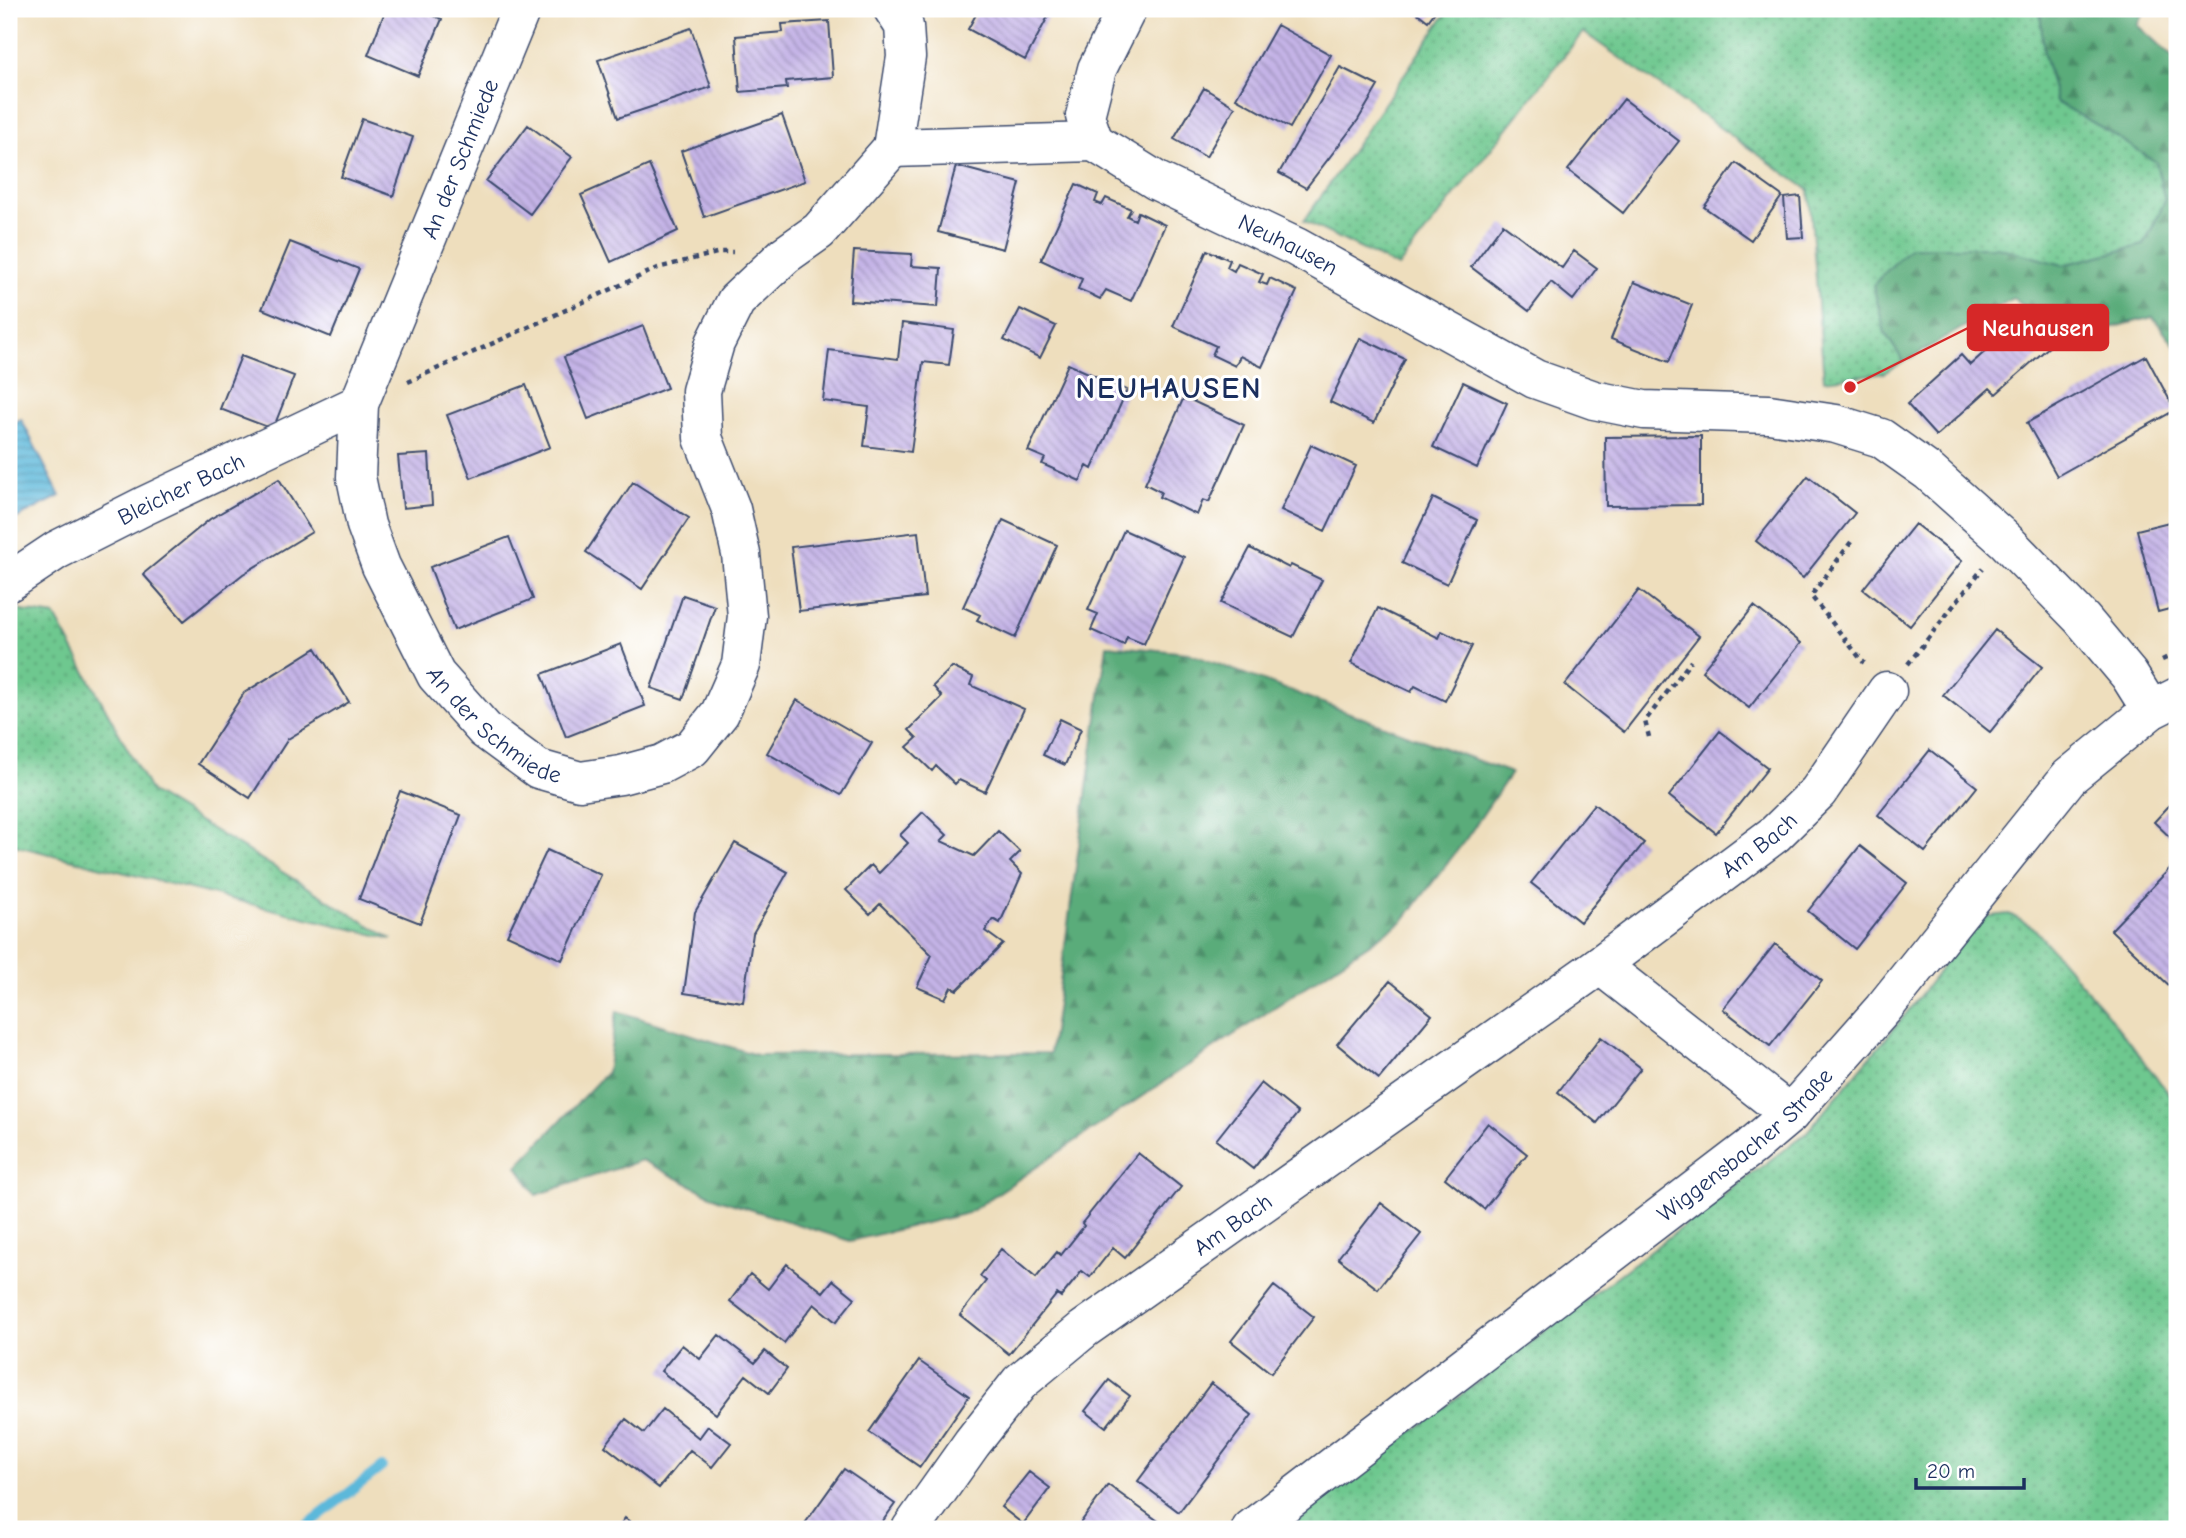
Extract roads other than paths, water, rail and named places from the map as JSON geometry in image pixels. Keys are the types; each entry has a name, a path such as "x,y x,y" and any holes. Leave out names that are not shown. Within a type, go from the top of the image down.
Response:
{"street":[{"name":"An der Schmiede","path":"521,9 359,404 356,477 366,525 381,566 436,675 485,730 538,769 580,781 621,775 662,764 692,748 720,713 741,664 747,616 741,554 731,509 703,438 701,391 715,343 736,301 785,255 819,231 892,148"},
{"path":"893,9 904,26 906,57 892,148 1094,142 1085,116 1097,69 1127,9"},
{"name":"Neuhausen","path":"1094,142 1157,181 1296,247 1535,379 1594,400 1644,410 1769,414 1836,424 1881,438 1929,472 2004,540 2082,619 2129,675 2164,703"},
{"name":"Bleicher Bach","path":"9,582 57,550 359,404"},
{"name":"Am Bach","path":"911,1529 972,1443 1020,1382 1084,1329 1601,965 1775,834 1818,792 1887,691"},
{"name":"Wiggensbacher Straße","path":"1251,1529 1751,1147 1790,1114 1883,1009 2069,776 2164,703"},
{"path":"1601,965 1790,1114"}],"water":[{"path":"21,419 60,496 9,522 9,425"}],"waterway":[{"path":"302,1529 382,1467"}],"place":[{"name":"Neuhausen","path":"1850,387"}],"district":[{"name":"NEUHAUSEN","path":"1169,388"}]}
